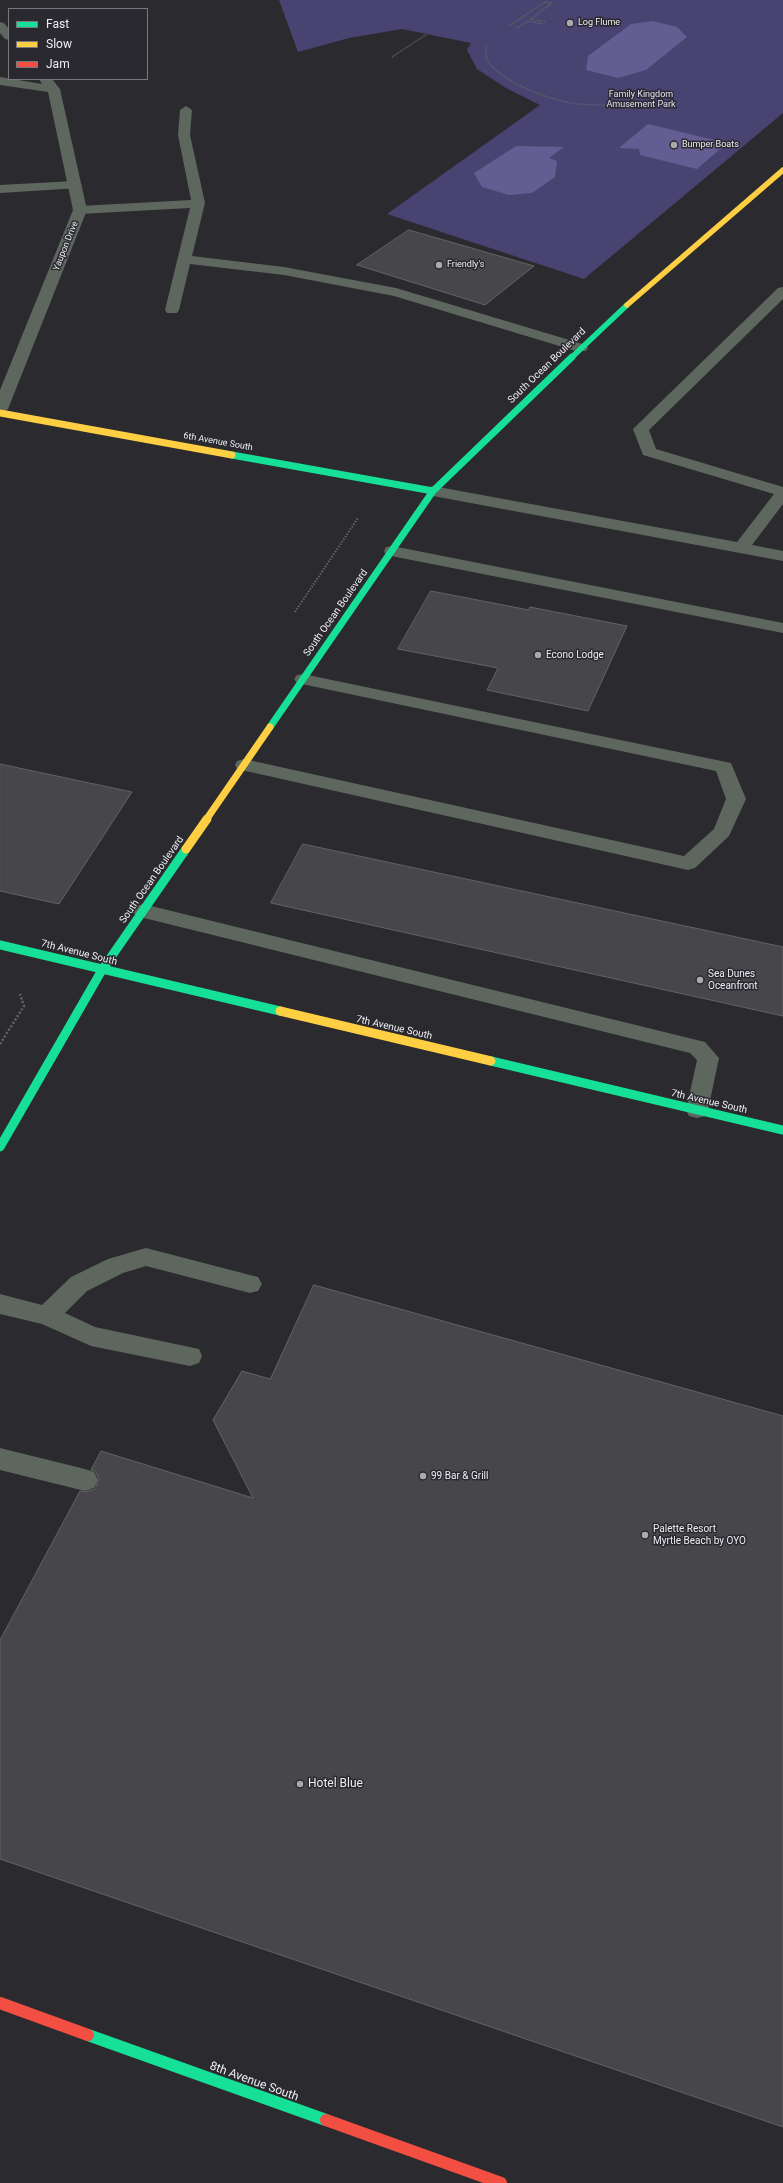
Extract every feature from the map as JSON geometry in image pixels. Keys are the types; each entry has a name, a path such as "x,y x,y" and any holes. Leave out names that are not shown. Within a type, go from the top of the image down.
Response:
{"main road":[{"name":"South Ocean Boulevard","path":"0,1147 102,970 433,491 644,288 783,170"},
{"name":"6th Avenue South","path":"0,413 433,491"},
{"name":"7th Avenue South","path":"0,945 783,1130"},
{"name":"8th Avenue South","path":"0,2003 500,2183"}],"street":[{"path":"0,26 8,35"},
{"path":"0,82 50,84"},
{"name":"Yaupon Drive","path":"0,409 80,210 50,84"},
{"path":"172,310 198,203 184,135 186,110"},
{"path":"0,188 75,185"},
{"path":"80,210 135,207 152,208 198,203"},
{"path":"184,259 284,270 396,292 581,348"},
{"path":"741,549 783,492 650,452 641,429 783,291"},
{"path":"433,491 783,556"},
{"path":"392,551 783,628"},
{"path":"244,765 688,863 722,832 736,799 724,767 303,679"},
{"path":"143,911 697,1047 708,1058 697,1110"},
{"path":"47,1316 79,1284 116,1266 146,1257 250,1284"},
{"path":"0,1304 47,1316 91,1336 190,1356"},
{"path":"0,1459 86,1480"}],"path":[{"path":"509,26 545,2 552,4 531,19 546,22"},
{"path":"517,28 528,21 543,24"},
{"path":"392,57 427,34"},
{"path":"486,46 488,62 524,87 546,96 572,103 611,104 629,108"}],"green space":[{"name":"Family Kingdom Amusement Park","path":"279,0 783,0 783,113 584,279 387,214 540,105 506,88 477,69 467,50 471,43 402,29 349,38 298,52"}],"shaded area":[{"path":"653,21 677,27 687,37 646,70 618,78 586,70 588,56 631,24"},
{"name":"Bumper Boats","path":"648,124 727,143 697,169 640,155 639,149 619,148"},
{"path":"516,146 564,147 549,158 557,161 555,177 532,193 509,195 482,187 474,173"}],"building":[{"path":"409,230 534,266 485,305 357,265"},
{"path":"431,591 529,610 530,607 627,626 588,711 487,690 498,668 398,649"},
{"path":"0,764 132,792 59,904 0,891"},
{"name":"Sea Dunes Oceanfront","path":"303,844 783,947 783,1016 271,903"},
{"name":"Hotel Blue","path":"314,1285 783,1416 783,2127 0,1859 0,1640 80,1491 85,1492 95,1489 99,1479 95,1471 91,1470 101,1451 253,1498 213,1420 242,1371 270,1379"}],"traffic: fast":[{"path":"270,727 433,491 627,305"},
{"path":"232,455 433,491"},
{"path":"0,1147 102,970 186,849"},
{"path":"0,945 280,1011"},
{"path":"491,1061 783,1130"},
{"path":"88,2035 326,2120"}],"traffic: slow":[{"path":"627,305 783,170"},
{"path":"0,413 232,455"},
{"path":"186,849 270,727"},
{"path":"280,1011 491,1061"}],"traffic: jam":[{"path":"0,2003 88,2035"},
{"path":"326,2120 501,2183"}],"place":[{"name":"Log Flume","path":"570,23"},
{"name":"Bumper Boats","path":"674,145"},
{"name":"Friendly's","path":"439,265"},
{"name":"Econo Lodge","path":"538,655"},
{"name":"Sea Dunes Oceanfront","path":"700,980"},
{"name":"99 Bar & Grill","path":"423,1476"},
{"name":"Palette Resort Myrtle Beach by OYO","path":"645,1535"},
{"name":"Hotel Blue","path":"300,1784"}]}
